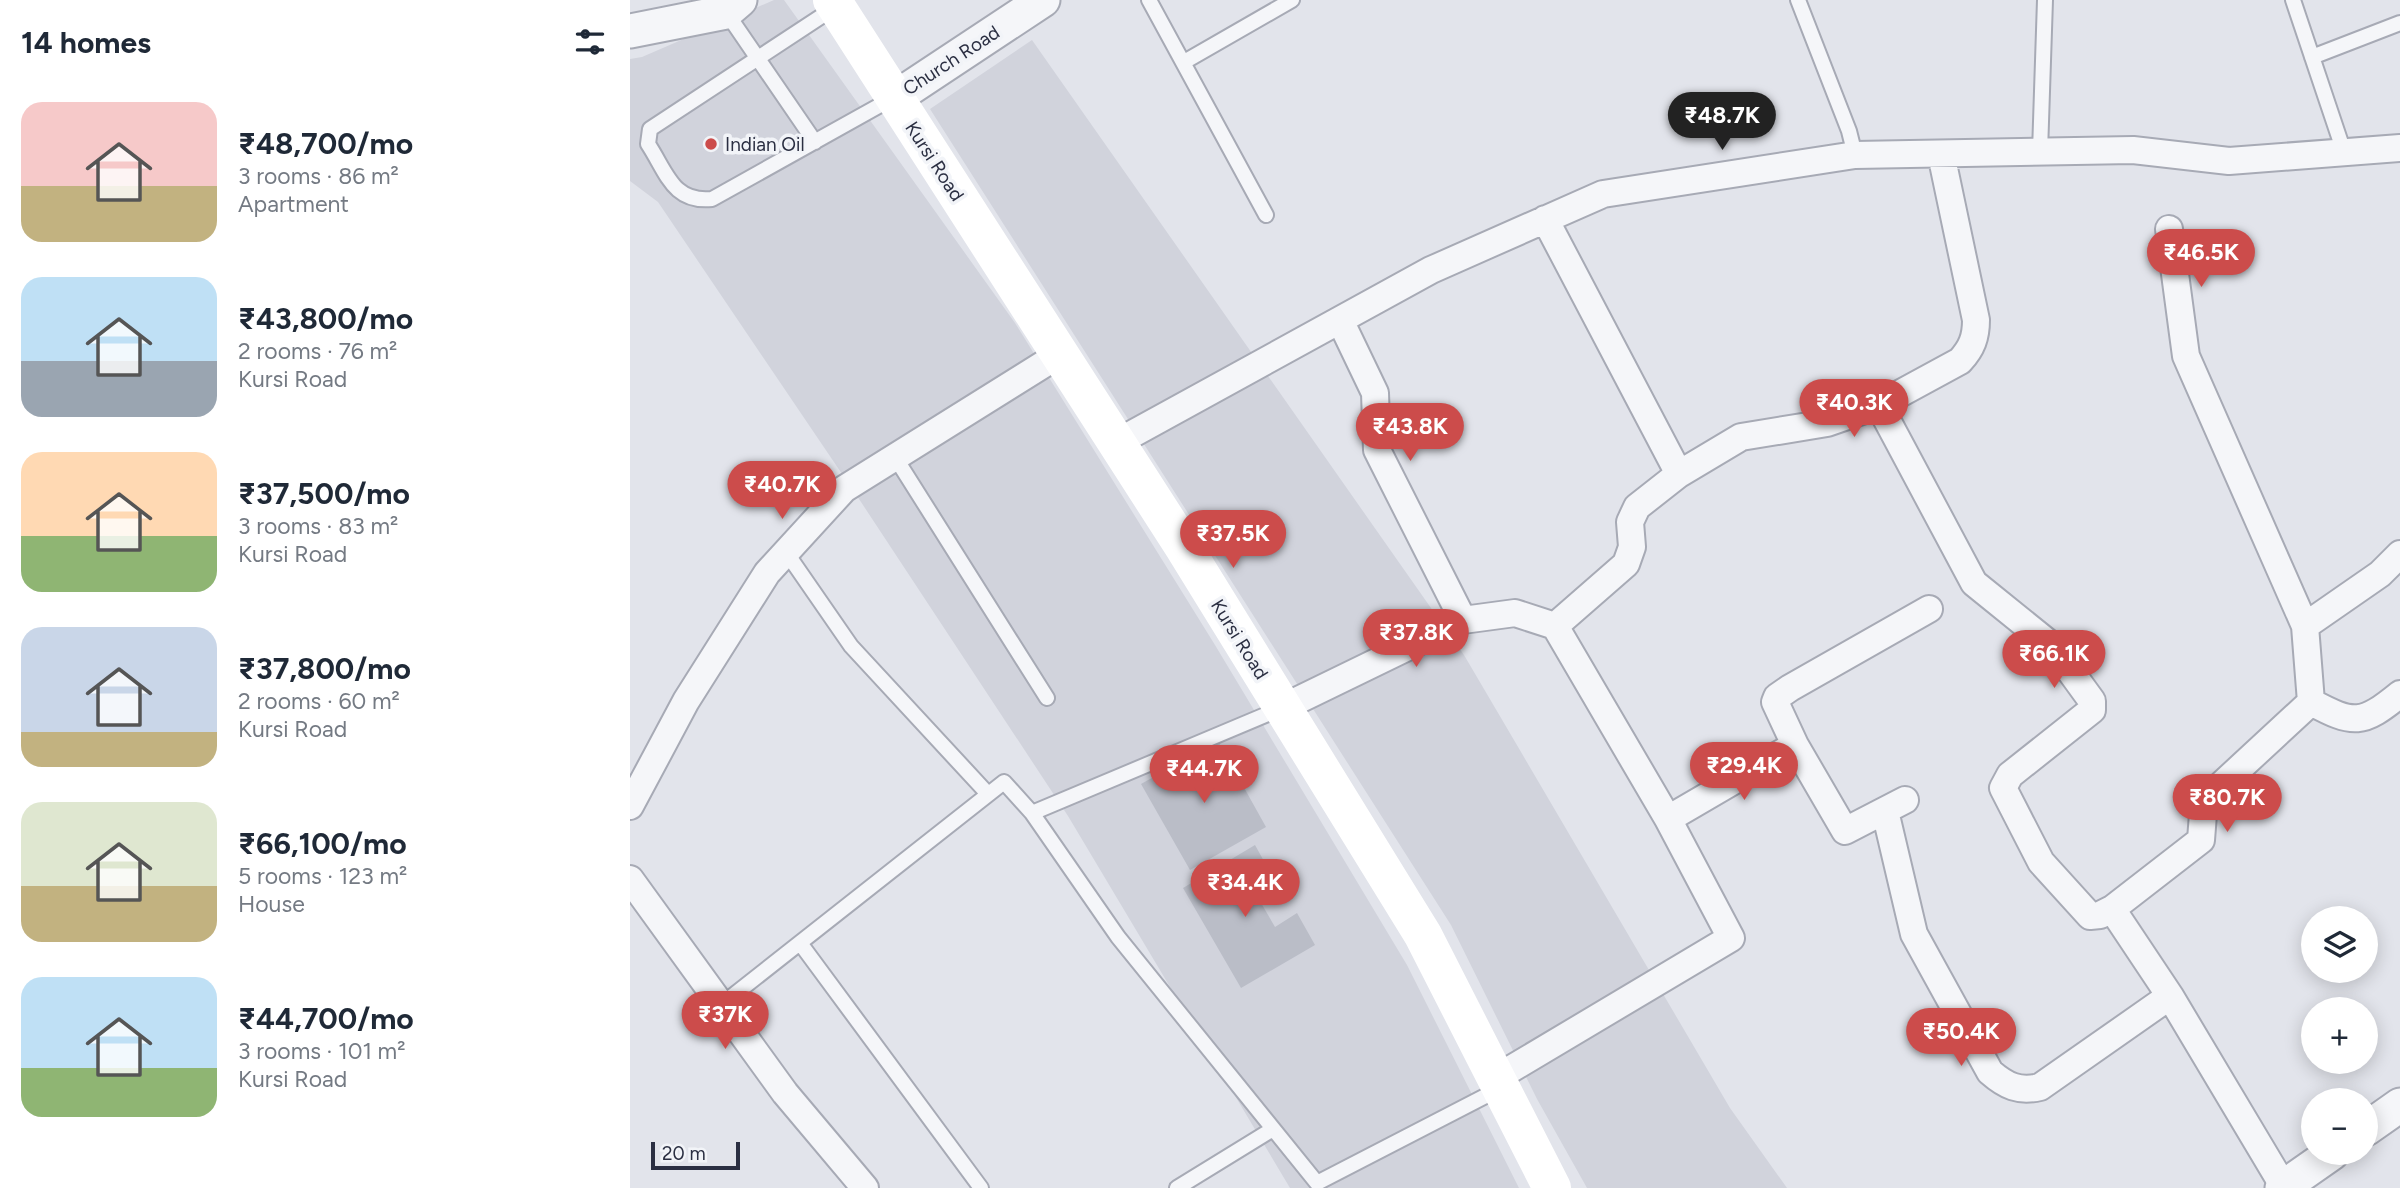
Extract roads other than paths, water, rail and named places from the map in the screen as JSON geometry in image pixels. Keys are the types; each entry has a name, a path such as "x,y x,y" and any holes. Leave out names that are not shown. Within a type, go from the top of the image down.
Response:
{"main road":[{"name":"Kursi Road","path":"834,3 1060,354 1423,935 1552,1188"}],"street":[{"name":"Church Road","path":"895,98 1043,0"},
{"path":"630,31 733,6"},
{"path":"1116,443 1431,270 1603,194 1855,155 2133,150 2229,162 2400,148"},
{"path":"1555,626 1626,564 1632,547 1630,522 1637,507 1679,474 1741,437 1827,424 1879,405 1961,361 1976,336 1976,320 1941,154"},
{"path":"1545,219 1679,474"},
{"path":"2169,229 2186,356 2305,626 2311,702"},
{"path":"1340,320 1375,393 1377,450 1463,620"},
{"path":"630,806 686,701 767,573 844,489 1060,354"},
{"path":"1879,405 1975,583 2052,646 2092,701 2092,710 2010,775 2003,788 2042,862 2090,916 2112,909 2201,840 2204,801 2311,702"},
{"path":"2305,626 2380,574 2400,554"},
{"path":"1929,609 1777,697 1776,708 1845,831 1895,806 1919,947 1990,1072 2005,1085 2017,1089 2040,1087 2170,996"},
{"path":"1282,708 1463,620 1515,612 1555,626 1668,819 1731,937 1498,1084"},
{"path":"2311,702 2336,715 2359,720 2381,709 2400,694"},
{"path":"1668,819 1795,745"},
{"path":"630,879 785,1093 865,1188"},
{"path":"2112,909 2290,1186 2317,1165"},
{"path":"2378,1121 2400,1105"}],"lane":[{"path":"1149,0 1266,215"},
{"path":"1184,62 1292,0"},
{"path":"1798,0 1849,131 1855,155"},
{"path":"2040,152 2045,0"},
{"path":"2293,0 2344,152"},
{"path":"834,3 650,129 648,144 681,196 696,201 712,199 895,98"},
{"path":"733,6 756,58 815,142"},
{"path":"2312,57 2400,23"},
{"path":"895,457 1047,698"},
{"path":"786,552 851,646 988,794"},
{"path":"1032,813 1282,708"},
{"path":"721,1005 1004,782 1032,813 1118,937 1317,1183 1498,1084"},
{"path":"800,943 981,1188"},
{"path":"1177,1188 1273,1129"}],"place":[{"name":"Indian Oil","path":"711,144"}]}
